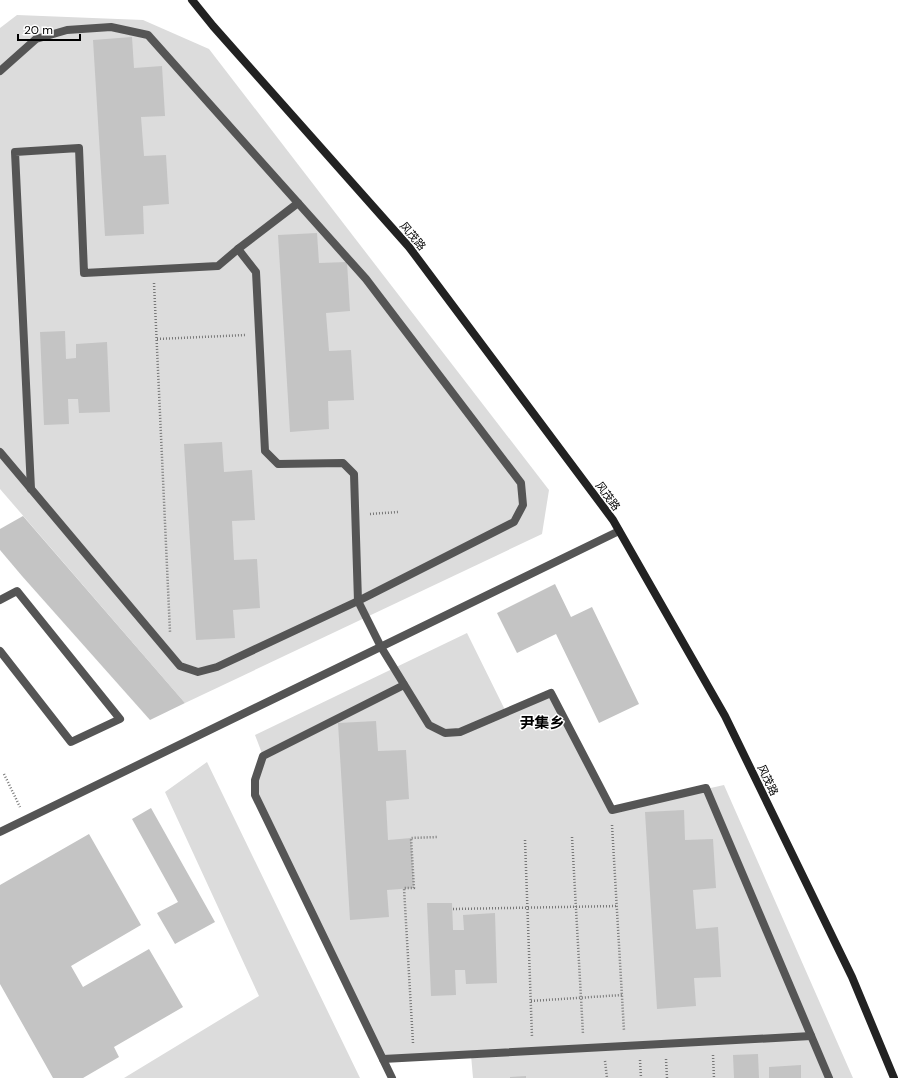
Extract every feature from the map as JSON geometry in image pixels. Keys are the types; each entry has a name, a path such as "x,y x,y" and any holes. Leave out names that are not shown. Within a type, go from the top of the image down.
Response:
{"street":[{"name":"风茂路","path":"192,0 213,26 409,247 608,514 725,716 852,977 894,1078"},
{"path":"0,71 36,39 67,30 111,27 148,35 366,279 521,483 523,505 514,522 358,601 217,667 198,672 180,666 0,452"},
{"path":"31,489 15,152 79,148 84,273 218,266 298,203"},
{"path":"238,249 256,272 265,451 278,464 343,463 354,474 358,601 381,647 429,725 445,733 460,732 551,693 612,810 706,788 829,1078"},
{"path":"0,832 619,531"},
{"path":"0,600 17,591 120,718 71,742 0,651"},
{"path":"392,1078 255,795 255,780 263,756 404,685"},
{"path":"383,1059 811,1036"}],"path":[{"path":"153,269 172,656"},
{"path":"157,339 259,335"},
{"path":"355,515 398,512"},
{"path":"4,774 26,819"},
{"path":"612,810 625,1046"},
{"path":"414,1057 404,888 414,888 411,838 437,837"},
{"path":"572,837 584,1048"},
{"path":"525,840 533,1051"},
{"path":"453,909 617,906"},
{"path":"531,1001 622,995"},
{"path":"712,1041 714,1078"},
{"path":"665,1044 667,1078"},
{"path":"640,1045 641,1078"}],"shaded area":[{"path":"17,15 143,20 209,49 549,490 542,534 185,703 0,489 0,28"},
{"path":"467,633 506,712 551,693 612,810 724,785 853,1078 473,1078 471,1055 383,1059 255,795 263,756 255,735"},
{"path":"207,762 360,1078 124,1078 259,996 165,792"}],"building":[{"path":"132,37 134,68 162,66 165,116 141,117 144,156 166,155 169,204 143,206 144,234 105,236 93,40"},
{"path":"317,233 319,263 347,262 350,311 326,313 329,351 351,350 354,400 328,401 329,429 290,432 278,235"},
{"path":"65,331 66,359 76,358 76,344 107,342 110,412 79,413 78,399 68,399 69,424 44,425 40,332"},
{"path":"222,442 224,472 252,470 255,520 232,521 234,560 257,559 260,608 233,610 235,638 196,640 184,444"},
{"path":"23,516 185,703 150,720 22,576 0,550 0,529"},
{"path":"555,584 571,617 592,607 639,704 599,723 556,634 517,653 497,613"},
{"path":"376,721 378,751 406,750 409,799 386,801 388,840 411,838 414,888 387,890 389,917 350,920 338,723"},
{"path":"151,808 215,922 175,944 157,913 178,902 132,819"},
{"path":"684,810 685,840 713,839 716,888 693,890 696,929 718,927 721,977 694,978 696,1006 657,1009 645,812"},
{"path":"89,834 141,925 71,966 83,987 149,949 183,1007 114,1047 119,1057 83,1078 53,1078 0,984 0,885"},
{"path":"427,903 452,903 453,930 464,930 463,915 495,913 497,983 466,984 465,970 455,970 456,995 431,996"},
{"path":"758,1054 759,1078 734,1078 733,1055"},
{"path":"801,1065 801,1078 769,1078 769,1067"},
{"path":"526,1076 526,1078 510,1078 510,1077"}],"district":[{"name":"尹集乡","path":"542,723"}]}
